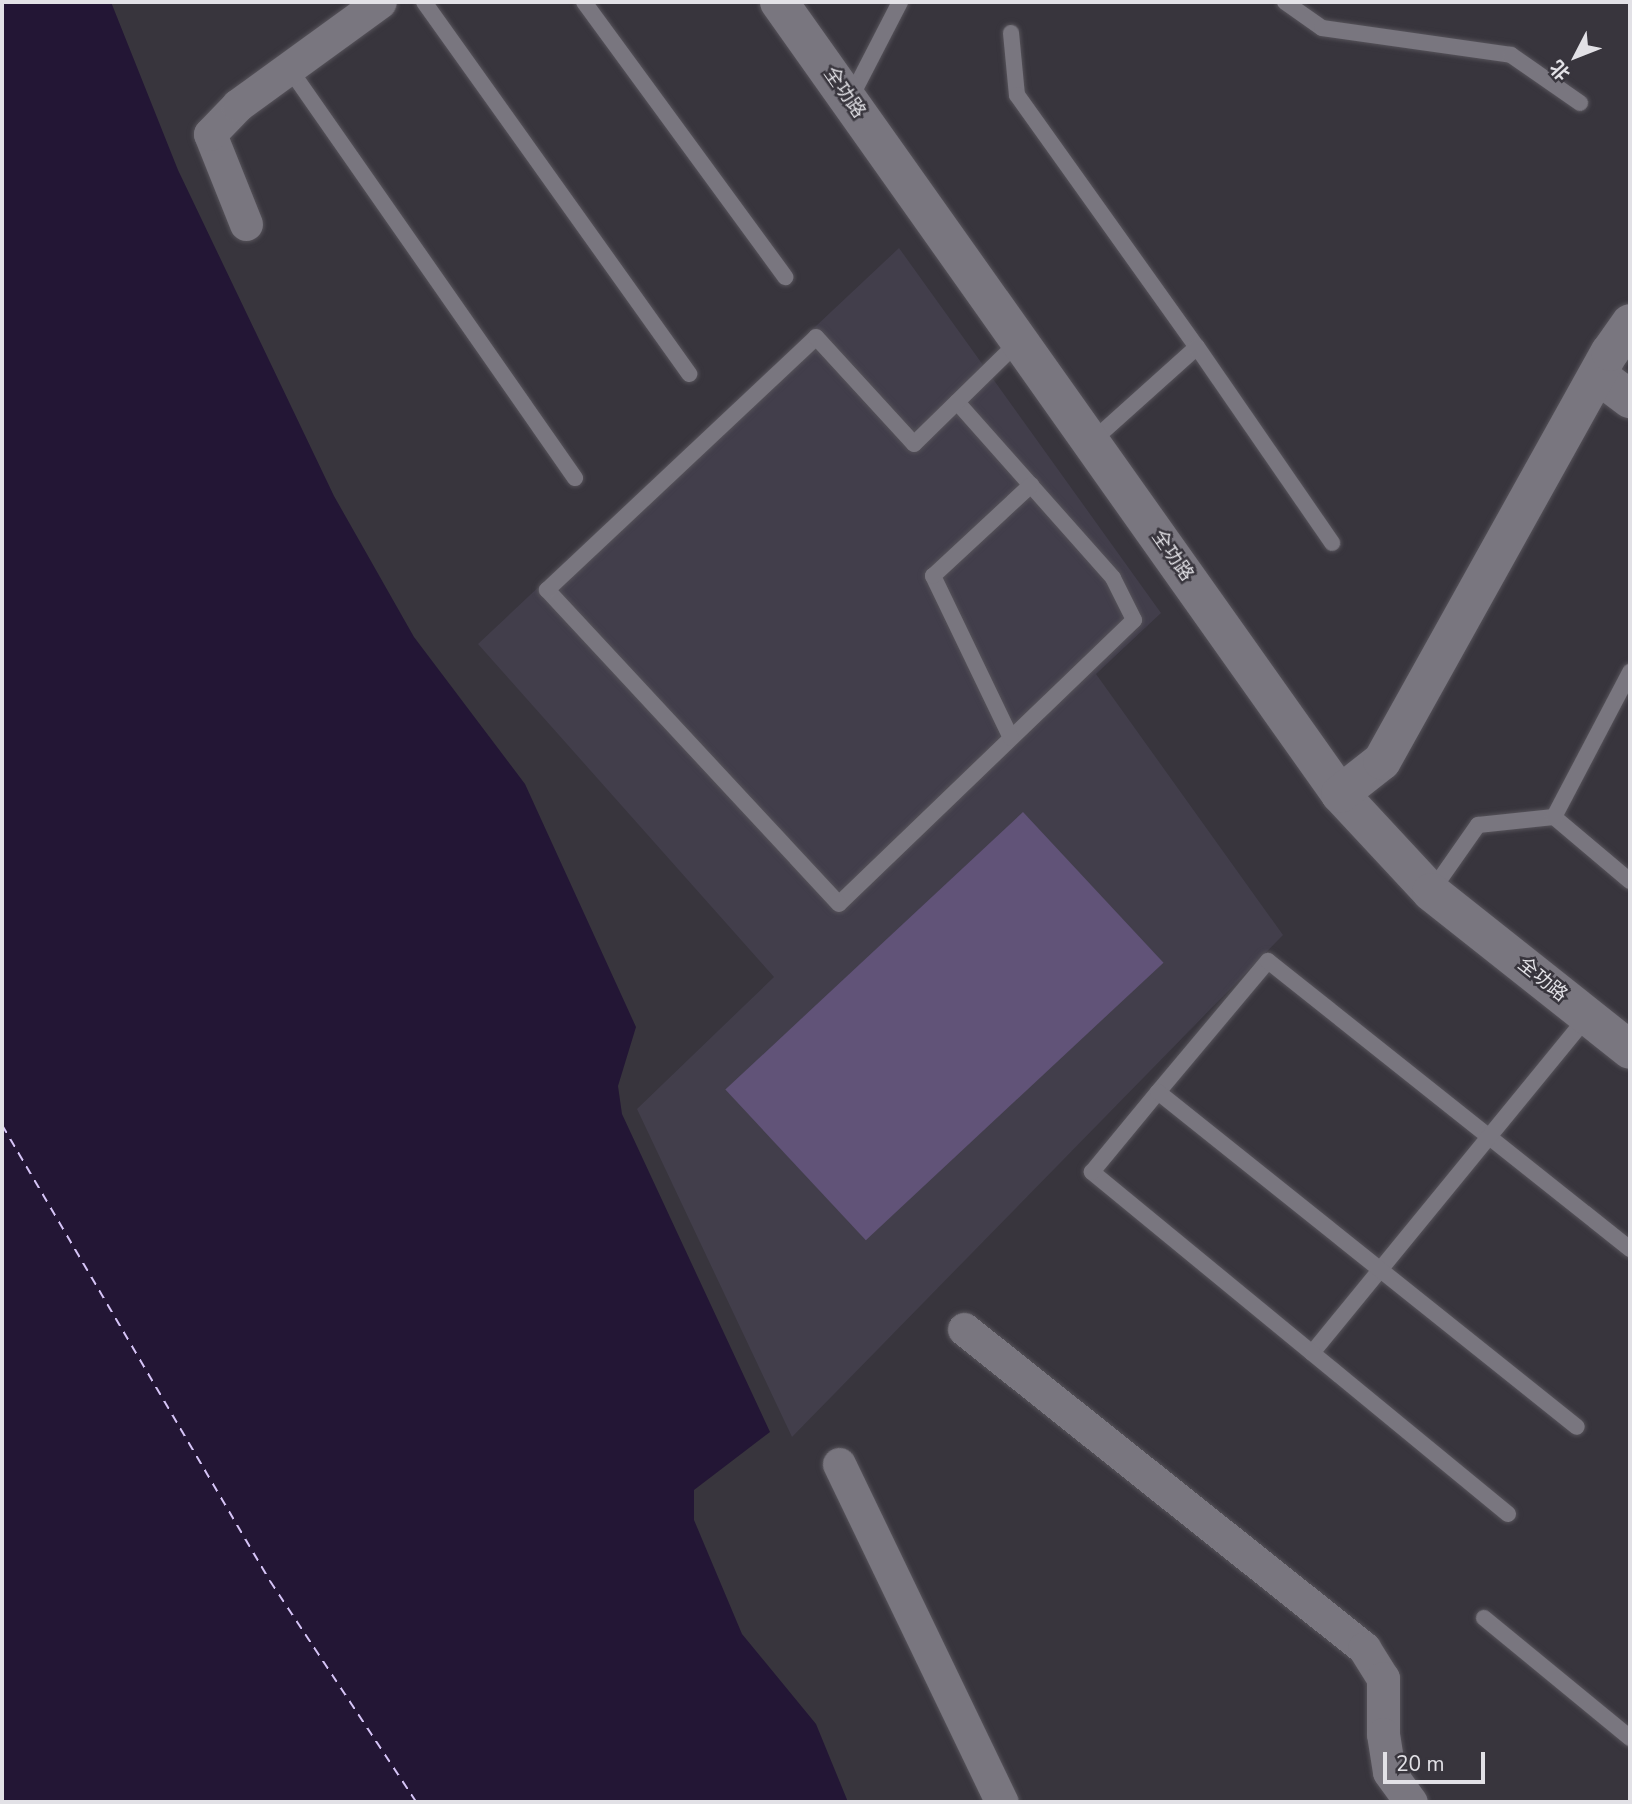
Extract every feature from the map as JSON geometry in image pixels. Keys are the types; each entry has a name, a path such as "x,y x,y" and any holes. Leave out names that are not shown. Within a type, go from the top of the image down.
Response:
{"street":[{"path":"246,223 210,134 238,105 380,2"},
{"name":"全功路","path":"779,2 1340,794 1431,892 1630,1050"},
{"path":"1340,794 1382,761 1598,375 1630,323"},
{"path":"1598,375 1630,400"},
{"path":"964,1329 1364,1648 1383,1678 1383,1734 1389,1772 1411,1802"},
{"path":"839,1464 1002,1802"}],"lane":[{"path":"424,2 690,374"},
{"path":"584,2 785,278"},
{"path":"849,101 900,2"},
{"path":"1285,2 1322,28 1511,55 1580,103"},
{"path":"1011,33 1017,95 1332,542"},
{"path":"289,68 575,478"},
{"path":"957,402 1113,578 1134,620 839,904 547,590 816,337 914,444 1019,341"},
{"path":"1091,442 1197,347"},
{"path":"1011,738 933,576 1031,485"},
{"path":"1554,817 1630,672"},
{"path":"1431,892 1478,825 1554,817 1630,880"},
{"path":"1508,1514 1091,1172 1268,961 1630,1249"},
{"path":"1311,1353 1587,1017"},
{"path":"1157,1092 1577,1427"},
{"path":"1484,1618 1630,1738"}],"shaded area":[{"path":"2,2 111,2 178,170 334,496 414,637 525,784 636,1027 618,1086 622,1114 770,1432 694,1490 694,1520 742,1634 816,1724 848,1802 2,1802"},
{"path":"899,248 1161,613 1096,674 1283,935 792,1437 637,1109 774,977 478,644"}],"building":[{"path":"1023,812 1163,963 866,1240 725,1090"}],"ferry route":[{"path":"2,1125 270,1581 416,1802"}]}
